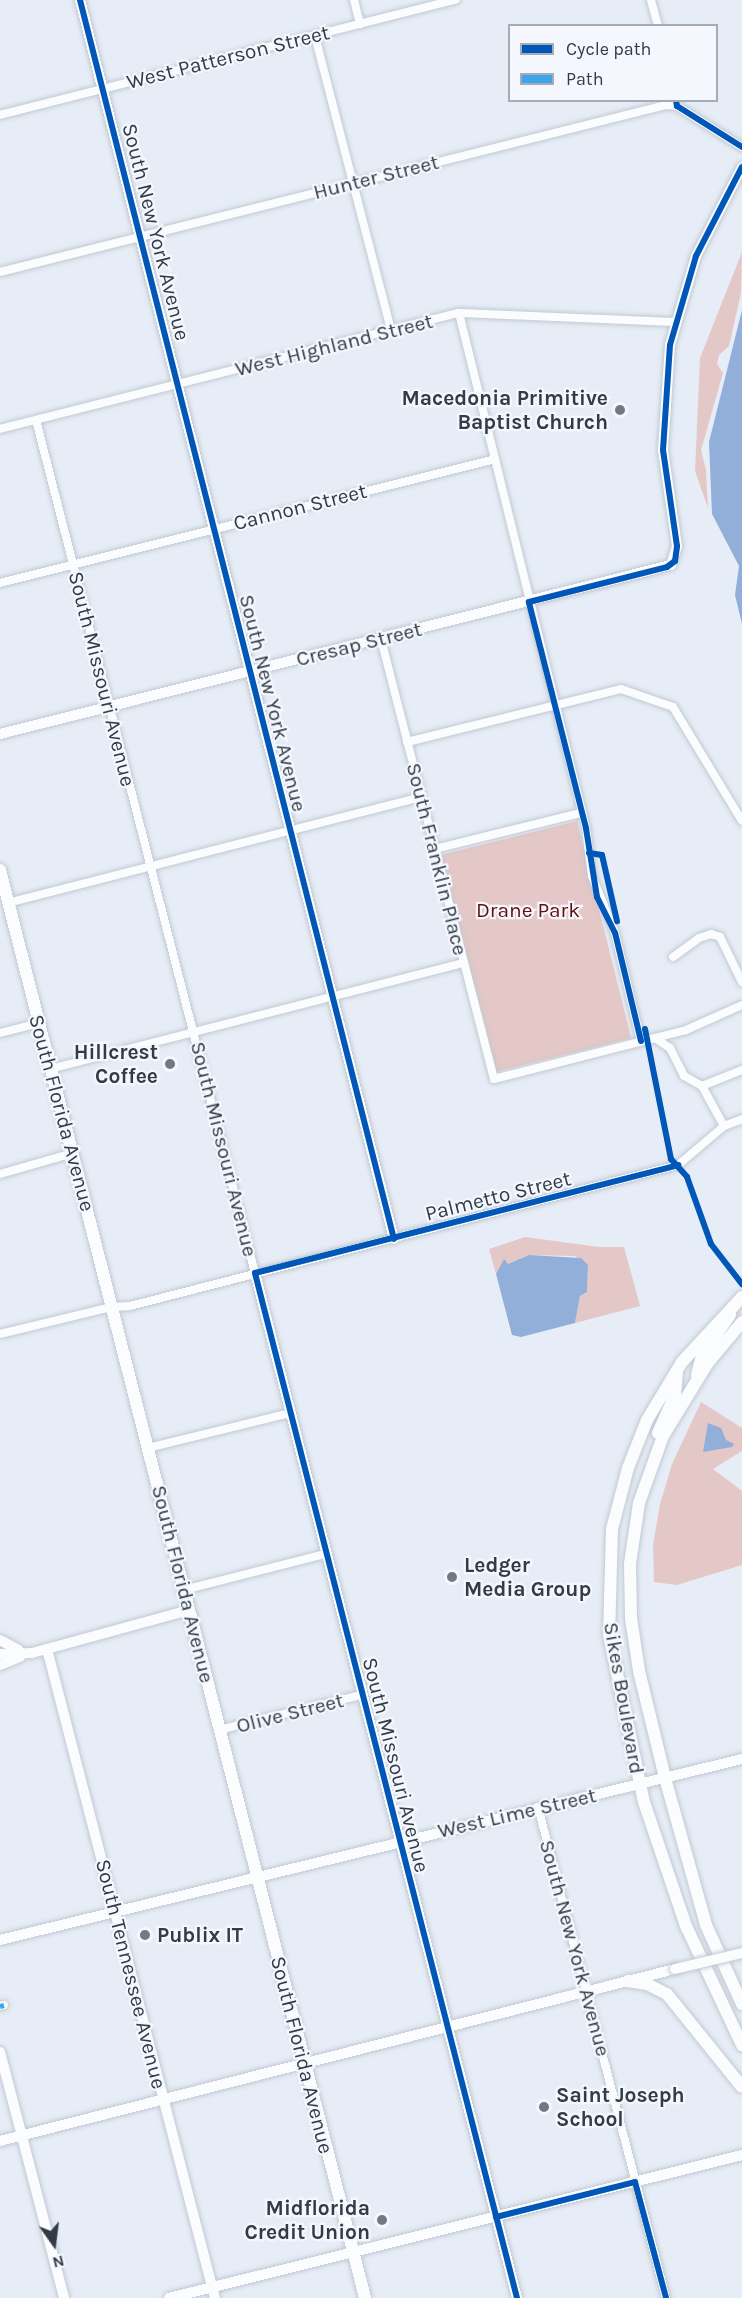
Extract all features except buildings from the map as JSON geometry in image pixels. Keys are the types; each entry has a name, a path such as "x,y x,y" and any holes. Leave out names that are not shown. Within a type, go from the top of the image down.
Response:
{"main road":[{"name":"South Florida Avenue","path":"1,878 365,2298"},
{"name":"Sikes Boulevard","path":"740,1299 678,1369 636,1449 612,1529 609,1635 639,1784 686,1926 742,2045"},
{"path":"697,1379 702,1355 740,1299"},
{"name":"Sikes Boulevard","path":"742,1322 697,1379 663,1436 645,1482 630,1564 631,1618 639,1671 665,1778 706,1925 742,2004"},
{"path":"645,1482 642,1473 675,1395 678,1369"},
{"path":"628,1981 647,1984 667,1994 742,2087"}],"street":[{"name":"South New York Avenue","path":"80,0 248,673 394,1239"},
{"path":"354,0 360,24"},
{"name":"West Patterson Street","path":"0,115 456,0"},
{"path":"651,0 657,24"},
{"path":"315,36 391,330"},
{"name":"Hunter Street","path":"0,272 677,103 742,147"},
{"path":"675,321 696,255 742,166"},
{"path":"459,313 581,813 597,897 615,933 641,1041 686,1030 742,1005"},
{"name":"West Highland Street","path":"0,429 459,313 675,321"},
{"name":"Cresap Street","path":"0,734 668,567 677,555 663,450 664,388 675,321"},
{"name":"South Missouri Avenue","path":"36,420 195,1034 398,1841 517,2298"},
{"name":"Cannon Street","path":"0,583 495,459"},
{"name":"South Franklin Place","path":"381,639 494,1079 641,1041"},
{"path":"407,742 621,689 666,702 680,716 742,821"},
{"path":"8,903 421,797"},
{"path":"435,849 581,813"},
{"path":"673,957 699,938 720,937 742,982"},
{"path":"50,1069 195,1034 464,963"},
{"path":"0,1033 39,1023"},
{"path":"655,1038 670,1048 684,1076 702,1086 724,1126 742,1119"},
{"path":"702,1086 742,1070"},
{"name":"Palmetto Street","path":"0,1334 112,1306 130,1306 678,1166 724,1126"},
{"path":"0,1174 73,1153"},
{"path":"148,1448 290,1413"},
{"path":"184,1590 325,1554"},
{"path":"0,1665 31,1653 189,1610"},
{"path":"0,1640 9,1648 31,1653"},
{"name":"South Tennessee Avenue","path":"47,1649 214,2292"},
{"path":"0,1654 31,1653"},
{"name":"Olive Street","path":"219,1730 361,1695"},
{"name":"West Lime Street","path":"0,1940 257,1875 742,1759"},
{"name":"South New York Avenue","path":"538,1807 666,2298"},
{"path":"0,2140 742,1953"},
{"path":"0,2052 63,2298"},
{"path":"169,2298 214,2292 352,2251 742,2156"}],"green space":[{"path":"742,252 741,293 729,346 719,355 717,364 723,373 701,450 706,470 708,508 695,471 700,358"},
{"name":"Drane Park","path":"577,821 631,1038 495,1072 441,855"},
{"path":"525,1237 599,1247 624,1247 640,1306 575,1323 580,1296 587,1292 588,1266 575,1256 529,1255 508,1264 504,1260 496,1274 489,1249"},
{"path":"701,1402 742,1428 742,1451 713,1469 742,1491 742,1565 677,1585 654,1582 653,1545 660,1504 672,1464"}],"water":[{"path":"742,310 742,624 735,595 739,566 712,514 709,442"},
{"path":"529,1255 581,1258 588,1265 587,1292 580,1296 575,1323 521,1337 512,1335 496,1274 504,1259 508,1264"},
{"path":"708,1423 721,1428 726,1440 734,1444 732,1447 703,1452"}],"marked path":[{"path":"0,2006 4,2005"}],"cycle path":[{"path":"80,0 394,1239"},
{"path":"676,102 677,106 742,147"},
{"path":"641,1041 615,933 597,897 586,828 529,602 667,567 675,561 677,546 663,450 670,345 696,256 742,167"},
{"path":"589,853 602,855 617,921"},
{"path":"645,1029 671,1159 687,1177 711,1244 742,1284"},
{"path":"517,2298 255,1273 678,1165"},
{"path":"496,2217 635,2182 666,2298"}],"place":[{"name":"Macedonia Primitive Baptist Church","path":"620,410"},
{"name":"Hillcrest Coffee","path":"170,1064"},
{"name":"Ledger Media Group","path":"452,1577"},
{"name":"Publix IT","path":"145,1935"},
{"name":"Saint Joseph School","path":"544,2107"},
{"name":"Midflorida Credit Union","path":"382,2220"}]}
